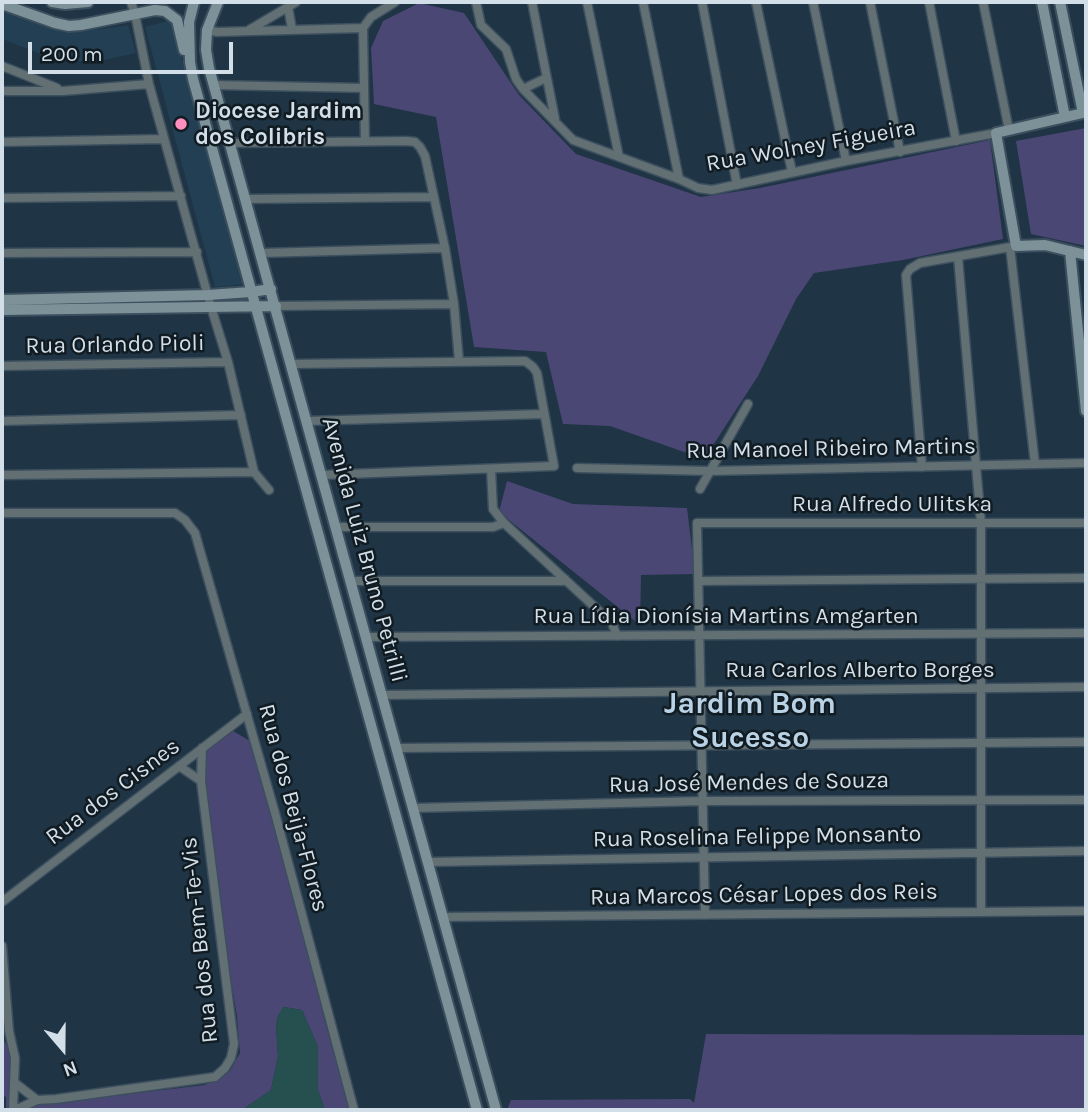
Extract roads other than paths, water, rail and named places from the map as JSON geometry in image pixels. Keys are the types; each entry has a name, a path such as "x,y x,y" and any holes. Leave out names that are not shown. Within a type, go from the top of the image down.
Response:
{"main road":[{"path":"52,2 88,2"},
{"name":"Avenida Luiz Bruno Petrilli","path":"194,2 189,22 193,79 477,1110"},
{"name":"Avenida Luiz Bruno Petrilli","path":"218,2 207,30 206,50 214,85 496,1110"},
{"path":"1042,2 1065,117"},
{"path":"1060,2 1085,113"},
{"path":"2,4 69,26 165,11 174,16 179,26 190,62"},
{"name":"Rua Wolney Figueira","path":"996,133 1085,113"},
{"path":"996,133 1013,246 1045,245 1086,255"},
{"path":"218,171 237,167"},
{"path":"1070,251 1086,411"},
{"path":"2,300 208,295 271,289"},
{"path":"2,310 276,306"},
{"path":"356,669 364,677 376,718 383,720 388,716"},
{"path":"374,737 378,724 387,726 392,731"}],"street":[{"path":"131,2 149,84 228,362 254,472 269,490"},
{"path":"365,141 363,28 371,17 396,2"},
{"path":"476,2 481,25 506,49 516,79 523,89 546,78"},
{"path":"532,2 556,122"},
{"path":"587,2 619,157"},
{"path":"643,2 678,179"},
{"path":"702,2 737,185"},
{"path":"756,2 792,173"},
{"path":"813,2 846,161"},
{"path":"870,2 900,152"},
{"path":"929,2 956,141"},
{"path":"983,2 1009,130"},
{"path":"248,31 292,4"},
{"path":"292,4 292,29"},
{"path":"207,30 218,32 363,28"},
{"path":"2,65 63,90"},
{"path":"2,91 149,84"},
{"path":"214,85 364,88"},
{"name":"Rua Wolney Figueira","path":"523,89 579,144 698,188 712,190 996,133"},
{"path":"2,142 164,139"},
{"path":"230,143 407,141 418,144 424,152 445,248 459,361"},
{"path":"2,198 181,196"},
{"path":"246,200 434,197"},
{"path":"922,467 905,278 913,266 920,263 1013,246 1035,464"},
{"path":"261,253 445,248"},
{"path":"2,253 197,252"},
{"path":"958,257 981,523 981,912"},
{"path":"276,306 454,304"},
{"path":"292,364 525,361 537,373 554,466 322,475"},
{"name":"Rua Orlando Pioli","path":"2,366 228,362"},
{"path":"700,489 748,404"},
{"path":"307,421 544,414"},
{"path":"2,421 242,415"},
{"name":"Rua Manoel Ribeiro Martins","path":"577,468 710,471 1086,463"},
{"path":"491,469 493,509 504,523 612,623 617,636"},
{"path":"2,475 254,472"},
{"name":"Rua dos Beija-Flores","path":"2,513 175,513 185,520 195,533 275,813 354,1110"},
{"path":"337,527 493,527 504,523"},
{"name":"Rua Alfredo Ulitska","path":"699,581 697,523 1086,523"},
{"path":"705,915 699,581 1086,578"},
{"path":"351,581 565,579"},
{"name":"Rua Lídia Dionísia Martins Amgarten","path":"366,637 1086,633"},
{"name":"Rua Carlos Alberto Borges","path":"382,695 1086,687"},
{"name":"Rua dos Cisnes","path":"2,902 247,714"},
{"path":"397,748 1086,742"},
{"name":"Rua dos Bem-Te-Vis","path":"14,1110 37,1100 215,1077 231,1058 234,1044 201,781 202,748"},
{"path":"178,766 201,781"},
{"name":"Rua José Mendes de Souza","path":"413,808 703,801 1086,800"},
{"name":"Rua Roselina Felippe Monsanto","path":"428,862 1086,851"},
{"name":"Rua Marcos César Lopes dos Reis","path":"442,917 1086,911"},
{"path":"2,946 5,1031 15,1058 14,1110"},
{"path":"15,1083 37,1100"}],"place":[{"name":"Diocese Jardim dos Colibris","path":"181,124"}],"district":[{"name":"Jardim Bom Sucesso","path":"750,721"}]}
